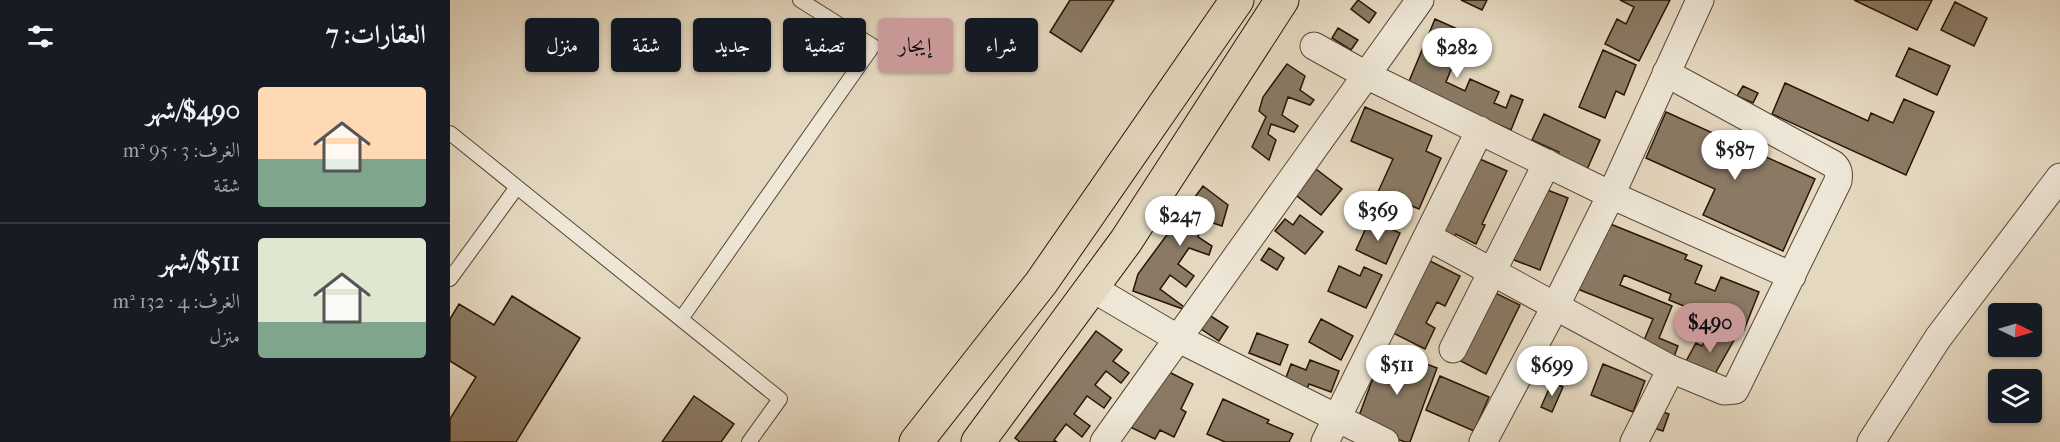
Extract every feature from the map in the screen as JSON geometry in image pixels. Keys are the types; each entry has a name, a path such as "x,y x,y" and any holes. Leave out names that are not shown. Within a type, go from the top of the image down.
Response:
{"main road":[{"path":"916,442 1041,283 1237,0"},
{"path":"978,442 1126,242 1282,0"}],"street":[{"path":"1104,442 1420,0"},
{"path":"1483,442 1555,307 1611,195 1700,0"},
{"path":"1314,46 1366,75 1611,195 1792,276"},
{"path":"1428,237 1671,369 1724,391 1734,390 1838,181 1837,168 1666,73"},
{"path":"1325,442 1480,130"},
{"path":"1453,349 1547,163"},
{"path":"1871,442 1938,338 2060,177"},
{"path":"1092,288 1177,338 1385,442"},
{"path":"1634,442 1671,369"}],"lane":[{"path":"681,319 873,46 800,0"},
{"path":"450,133 780,399 750,442"},
{"path":"450,279 517,187"}],"building":[{"path":"1070,0 1114,0 1081,52 1050,32"},
{"path":"1358,0 1376,13 1369,23 1351,9"},
{"path":"1461,0 1487,0 1482,10"},
{"path":"1620,0 1670,0 1639,61 1605,44 1617,19 1626,24 1634,7"},
{"path":"1854,0 1932,0 1917,30"},
{"path":"1955,2 1987,18 1974,46 1941,30"},
{"path":"1435,19 1466,33 1446,82 1465,91 1470,79 1499,92 1494,103 1506,108 1511,95 1523,100 1511,130 1407,86"},
{"path":"1338,28 1358,40 1351,50 1332,38"},
{"path":"1909,48 1950,66 1937,95 1896,76"},
{"path":"1603,50 1636,65 1624,95 1616,91 1605,118 1579,107"},
{"path":"1287,64 1305,76 1300,90 1314,100 1310,105 1288,97 1282,115 1298,126 1294,132 1271,124 1268,134 1276,140 1269,160 1252,147 1266,117 1259,111 1263,97"},
{"path":"1785,83 1868,121 1871,113 1893,123 1904,99 1934,112 1906,175 1772,114"},
{"path":"1743,86 1758,93 1753,103 1737,96"},
{"path":"1365,107 1432,136 1426,151 1441,158 1419,209 1378,192 1393,159 1351,141"},
{"path":"1666,112 1815,179 1783,251 1703,215 1715,189 1646,158"},
{"path":"1544,114 1600,140 1585,174 1555,160 1559,152 1532,140"},
{"path":"1473,156 1507,171 1482,224 1485,225 1476,244 1456,234 1452,243 1436,236"},
{"path":"1312,166 1342,189 1321,215 1292,192"},
{"path":"1203,186 1228,205 1222,226 1204,220 1198,237 1212,246 1209,255 1189,248 1178,264 1194,276 1186,287 1170,275 1160,289 1191,312 1133,291 1138,274"},
{"path":"1537,186 1568,198 1540,270 1509,258"},
{"path":"1300,215 1323,232 1305,254 1275,231 1285,219 1293,225"},
{"path":"1370,219 1400,233 1386,264 1356,250"},
{"path":"1603,221 1687,255 1685,259 1702,266 1695,283 1715,291 1721,277 1759,292 1744,330 1669,300 1671,294 1624,275 1620,285 1672,306 1659,338 1678,346 1671,365 1639,352 1653,319 1575,288"},
{"path":"1269,248 1284,258 1277,270 1261,260"},
{"path":"1428,260 1460,276 1445,306 1437,302 1426,323 1435,328 1425,349 1391,332"},
{"path":"1339,266 1360,276 1364,267 1382,275 1366,308 1328,291"},
{"path":"1483,287 1520,305 1486,374 1449,355"},
{"path":"512,296 580,338 516,442 450,442 450,419 476,377 450,361 450,319 459,304 494,325"},
{"path":"1209,315 1228,327 1219,341 1201,329"},
{"path":"1321,319 1353,336 1341,360 1309,342"},
{"path":"1713,328 1734,340 1712,379 1685,363 1696,343 1702,346"},
{"path":"1096,331 1122,350 1113,361 1129,373 1121,383 1106,371 1095,385 1111,398 1104,408 1087,396 1074,414 1090,426 1082,437 1066,424 1054,440 1057,442 1020,442 1015,438"},
{"path":"1257,333 1288,345 1280,365 1249,353"},
{"path":"1384,348 1437,368 1410,442 1356,424"},
{"path":"1310,360 1339,371 1331,392 1309,384 1306,391 1284,383 1291,364 1306,370"},
{"path":"1603,364 1645,381 1633,412 1591,395"},
{"path":"1165,370 1193,384 1181,409 1186,412 1174,437 1160,430 1155,439 1130,427"},
{"path":"1440,376 1489,397 1474,431 1426,410"},
{"path":"1552,382 1563,387 1552,412 1541,407"},
{"path":"694,396 734,424 721,442 662,442"},
{"path":"1223,399 1293,434 1289,442 1225,442 1207,434"},
{"path":"1649,408 1669,414 1663,431 1644,425"}]}
